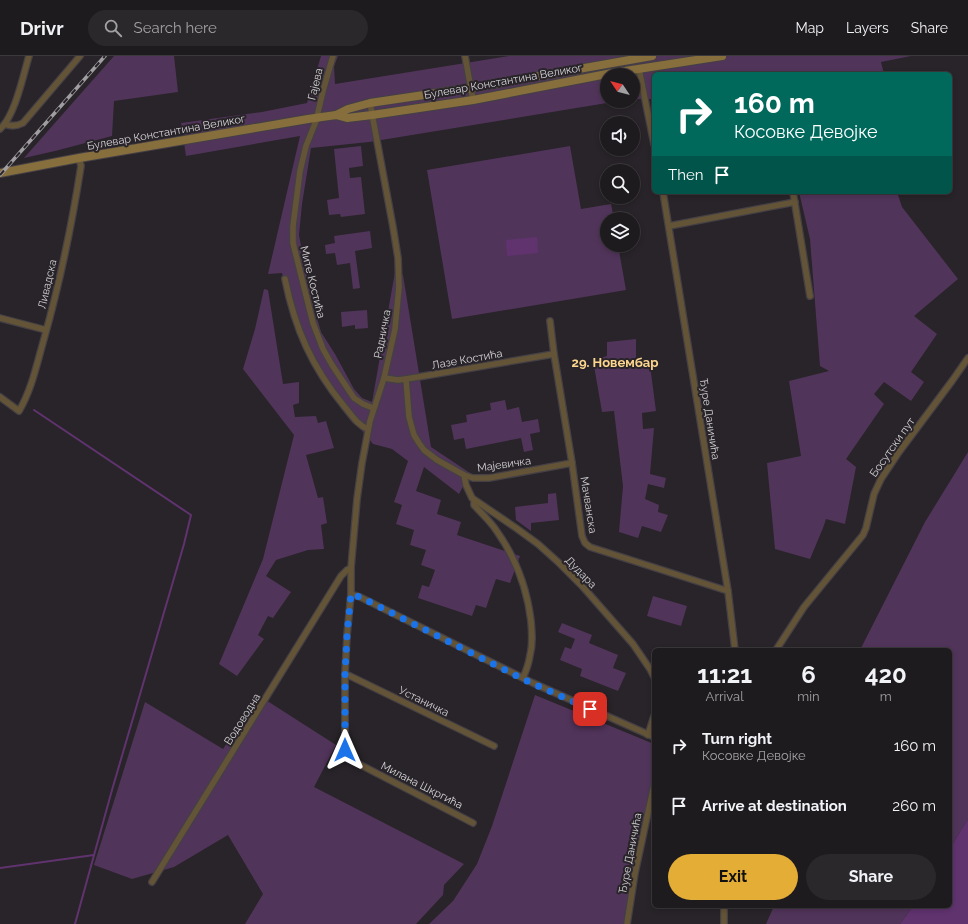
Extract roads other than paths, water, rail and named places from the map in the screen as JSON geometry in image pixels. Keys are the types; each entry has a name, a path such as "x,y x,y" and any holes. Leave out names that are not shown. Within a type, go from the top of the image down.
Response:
{"main road":[{"name":"Булевар Константина Великог","path":"0,173 79,158 336,115 348,109 370,103 471,88 652,56"},
{"name":"Булевар Константина Великог","path":"640,69 722,56"},
{"name":"Булевар Константина Великог","path":"336,115 347,118 473,100 600,75"}],"street":[{"path":"0,129 10,116 29,56"},
{"path":"5,124 17,126 24,123 80,56"},
{"name":"Гајева","path":"316,118 333,56"},
{"path":"465,56 473,100"},
{"path":"640,73 652,133"},
{"name":"Радничка","path":"345,750 345,674 351,594 351,568 357,498 368,429 373,408 384,378 395,329 399,286 398,258 384,173 370,103"},
{"name":"Мите Костића","path":"316,118 306,146 300,171 293,226 293,243 313,323 323,349 354,398 373,408"},
{"name":"Ливадска","path":"0,397 19,411 28,392 56,293 79,179 81,166 79,158"},
{"name":"Ђуре Даничића","path":"663,194 670,226 728,591 735,648"},
{"path":"793,194 810,296"},
{"path":"670,226 795,202"},
{"path":"285,279 288,295 301,336 309,354 326,382 342,403 360,425 368,429"},
{"path":"0,318 46,330"},
{"name":"Мачванска","path":"550,321 582,536 584,541 590,547 728,591"},
{"name":"Лазе Костића","path":"384,378 398,380 406,379 554,354"},
{"name":"Босутски пут","path":"777,648 804,607 864,533 874,494 881,479 968,358"},
{"name":"Мајевичка","path":"406,379 409,417 418,443 424,450 437,460 464,476 473,478 489,478 572,463"},
{"path":"464,476 470,496 474,500 474,505 496,530 512,556 525,590 532,633 532,645 523,678"},
{"name":"Дудара","path":"474,500 538,544 558,562 583,587 633,644 652,673"},
{"name":"Водоводна","path":"152,882 341,576 351,568"},
{"path":"351,594 360,597 523,678 651,736"},
{"name":"Устаничка","path":"345,674 494,746"},
{"name":"Милана Шкргића","path":"345,750 347,756 353,761 473,822"},
{"name":"Ђуре Даничића","path":"627,924 635,873 652,794"},
{"path":"724,908 724,924"}],"waterway":[{"path":"34,410 191,515 75,924"},
{"path":"0,868 94,855"}],"railway":[{"path":"0,175 105,56"}],"district":[{"name":"29. Новембар","path":"615,362"}]}
